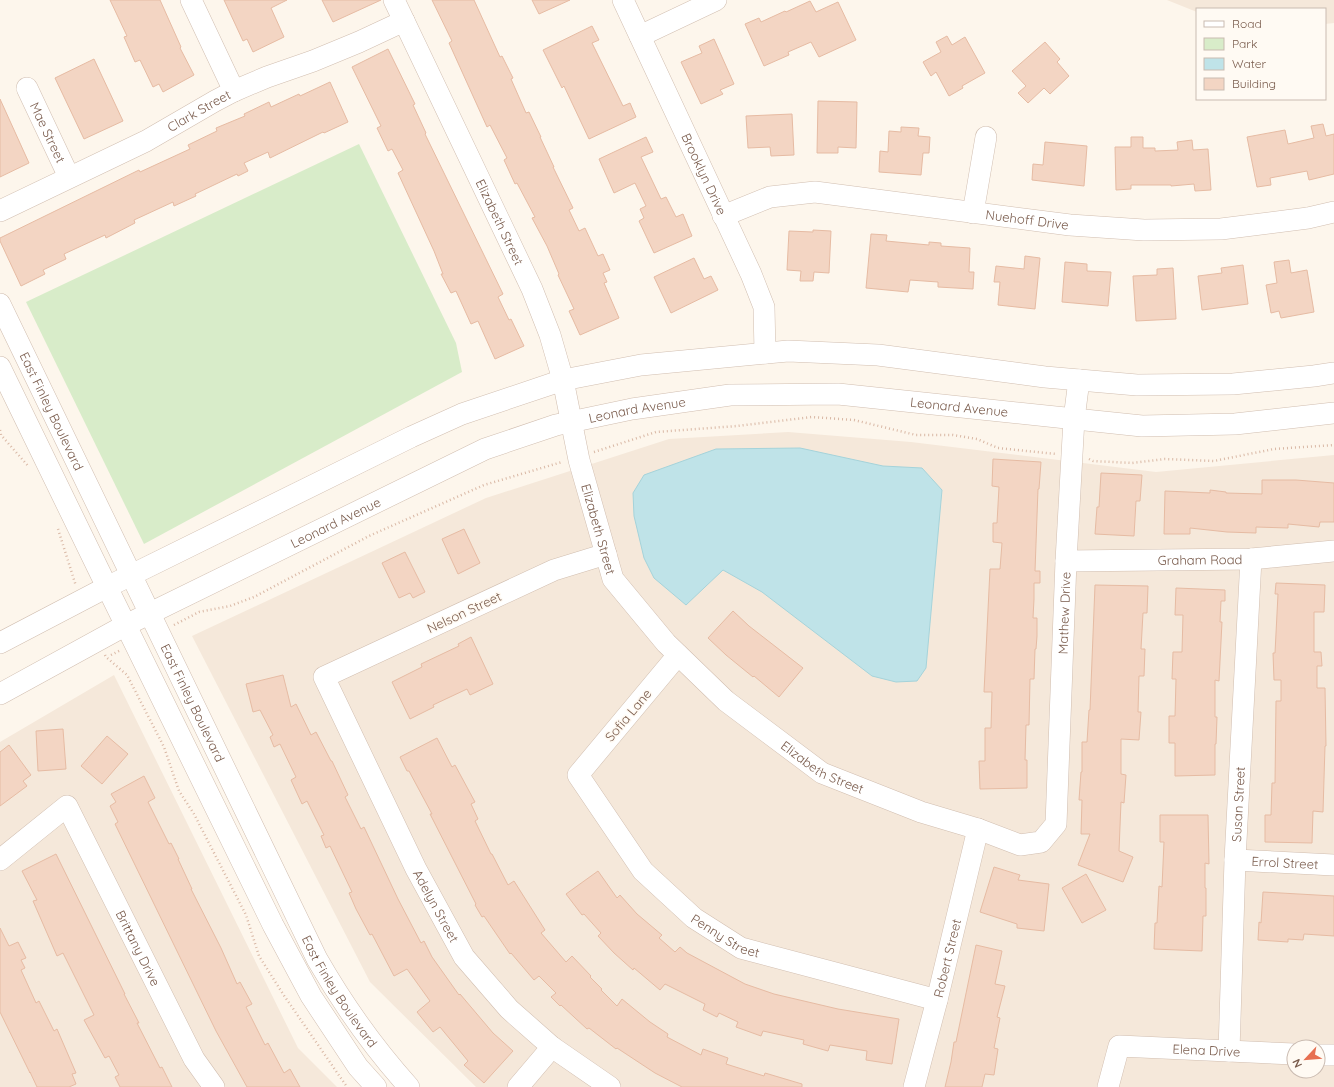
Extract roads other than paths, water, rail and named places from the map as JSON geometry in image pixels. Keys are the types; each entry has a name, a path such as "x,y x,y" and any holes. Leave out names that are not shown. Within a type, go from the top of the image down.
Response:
{"street":[{"path":"191,0 234,91"},
{"name":"Elizabeth Street","path":"394,0 532,289 550,335 572,422 578,456 613,579 666,643 726,701 822,773 921,812 978,829 1020,845 1041,842"},
{"name":"Brooklyn Drive","path":"622,0 751,274 764,308 765,353"},
{"path":"640,36 716,0"},
{"name":"Clark Street","path":"0,211 146,141 234,91 267,77 333,53 404,21"},
{"name":"Mae Street","path":"27,88 69,177"},
{"path":"973,213 986,137"},
{"name":"Nuehoff Drive","path":"724,216 770,197 815,192 1070,226 1144,230 1221,229 1308,218 1334,212"},
{"name":"East Finley Boulevard","path":"0,304 317,959 330,982 362,1029 382,1056 409,1087"},
{"path":"0,643 107,587 410,437 462,414 562,380 641,365 788,351 878,355 1045,377 1137,385 1233,384 1334,373"},
{"name":"East Finley Boulevard","path":"0,367 273,925 311,996 358,1067 376,1087"},
{"name":"Mathew Drive","path":"1041,842 1056,824 1066,561 1074,419 1079,380"},
{"name":"Leonard Avenue","path":"0,694 155,623 485,449 556,425 632,409 730,395 838,394 1142,426 1235,424 1334,413"},
{"name":"Graham Road","path":"1066,561 1251,559 1334,551"},
{"name":"Nelson Street","path":"324,676 554,570 606,554"},
{"name":"Susan Street","path":"1229,1051 1236,860 1251,559"},
{"name":"Sofia Lane","path":"578,775 678,655"},
{"name":"Adelyn Street","path":"324,676 416,869 464,957 509,1009 552,1047 610,1087"},
{"name":"Penny Street","path":"578,775 643,871 694,918 741,948 937,1000"},
{"name":"Brittany Drive","path":"0,860 67,806 194,1059 214,1087"},
{"name":"Robert Street","path":"914,1087 937,1000 978,829"},
{"name":"Errol Street","path":"1236,860 1334,865"},
{"name":"Elena Drive","path":"1108,1087 1119,1046 1286,1054"},
{"path":"518,1087 552,1047"}],"water":[{"path":"800,448 883,466 922,468 942,490 926,668 917,681 896,682 872,676 762,592 723,570 686,605 654,578 644,558 634,516 633,493 644,475 716,449"}]}
